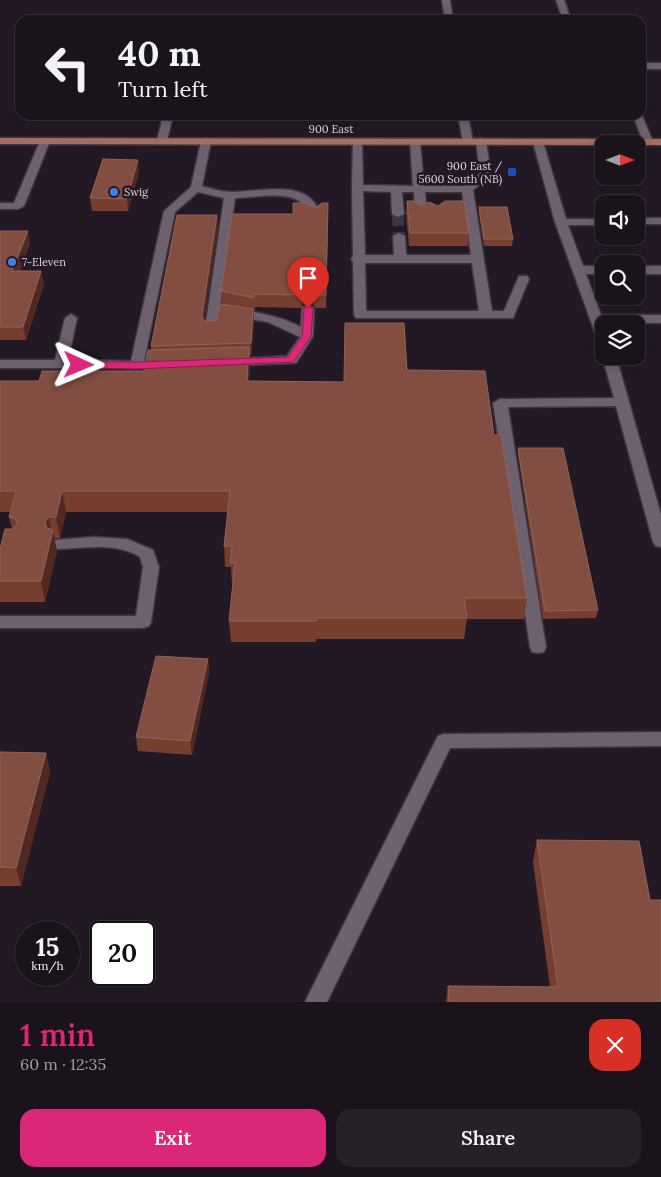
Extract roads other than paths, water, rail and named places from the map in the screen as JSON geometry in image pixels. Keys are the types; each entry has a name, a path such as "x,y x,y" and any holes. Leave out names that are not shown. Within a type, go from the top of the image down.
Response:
{"main road":[{"name":"900 East","path":"0,141 661,142"}],"lane":[{"path":"446,0 448,15"},
{"path":"560,0 565,15"},
{"path":"646,66 661,66"},
{"path":"162,141 167,120"},
{"path":"357,188 419,189 434,193 467,189 486,175 465,120"},
{"path":"640,120 648,142"},
{"path":"0,206 18,206 45,141"},
{"path":"137,366 170,211 196,188 206,141"},
{"path":"357,142 360,315 508,315 523,279"},
{"path":"415,142 421,214"},
{"path":"538,142 561,222 595,316"},
{"path":"196,188 230,195 266,193 290,194 304,197 312,205 314,216"},
{"path":"396,188 398,214"},
{"path":"467,189 486,315"},
{"path":"211,330 230,195"},
{"path":"561,222 595,222"},
{"path":"645,222 661,222"},
{"path":"399,236 400,259"},
{"path":"425,246 426,259"},
{"path":"440,246 441,259"},
{"path":"358,259 477,260"},
{"path":"578,270 595,270"},
{"path":"645,270 661,270"},
{"path":"216,364 291,360 307,336 308,308"},
{"path":"214,310 268,317 290,325 307,336"},
{"path":"60,365 71,318"},
{"path":"645,319 661,319"},
{"path":"0,364 177,365"},
{"path":"612,365 661,542"},
{"path":"538,647 500,402 622,402"},
{"path":"0,622 143,622 151,567 147,554 130,544 59,544"},
{"path":"316,1002 444,741 661,739"}],"tunnel":[{"path":"398,214 399,236"}],"place":[{"name":"900 East / 5600 South (NB)","path":"512,172"},
{"name":"Swig","path":"114,192"},
{"name":"7-Eleven","path":"12,262"}]}
